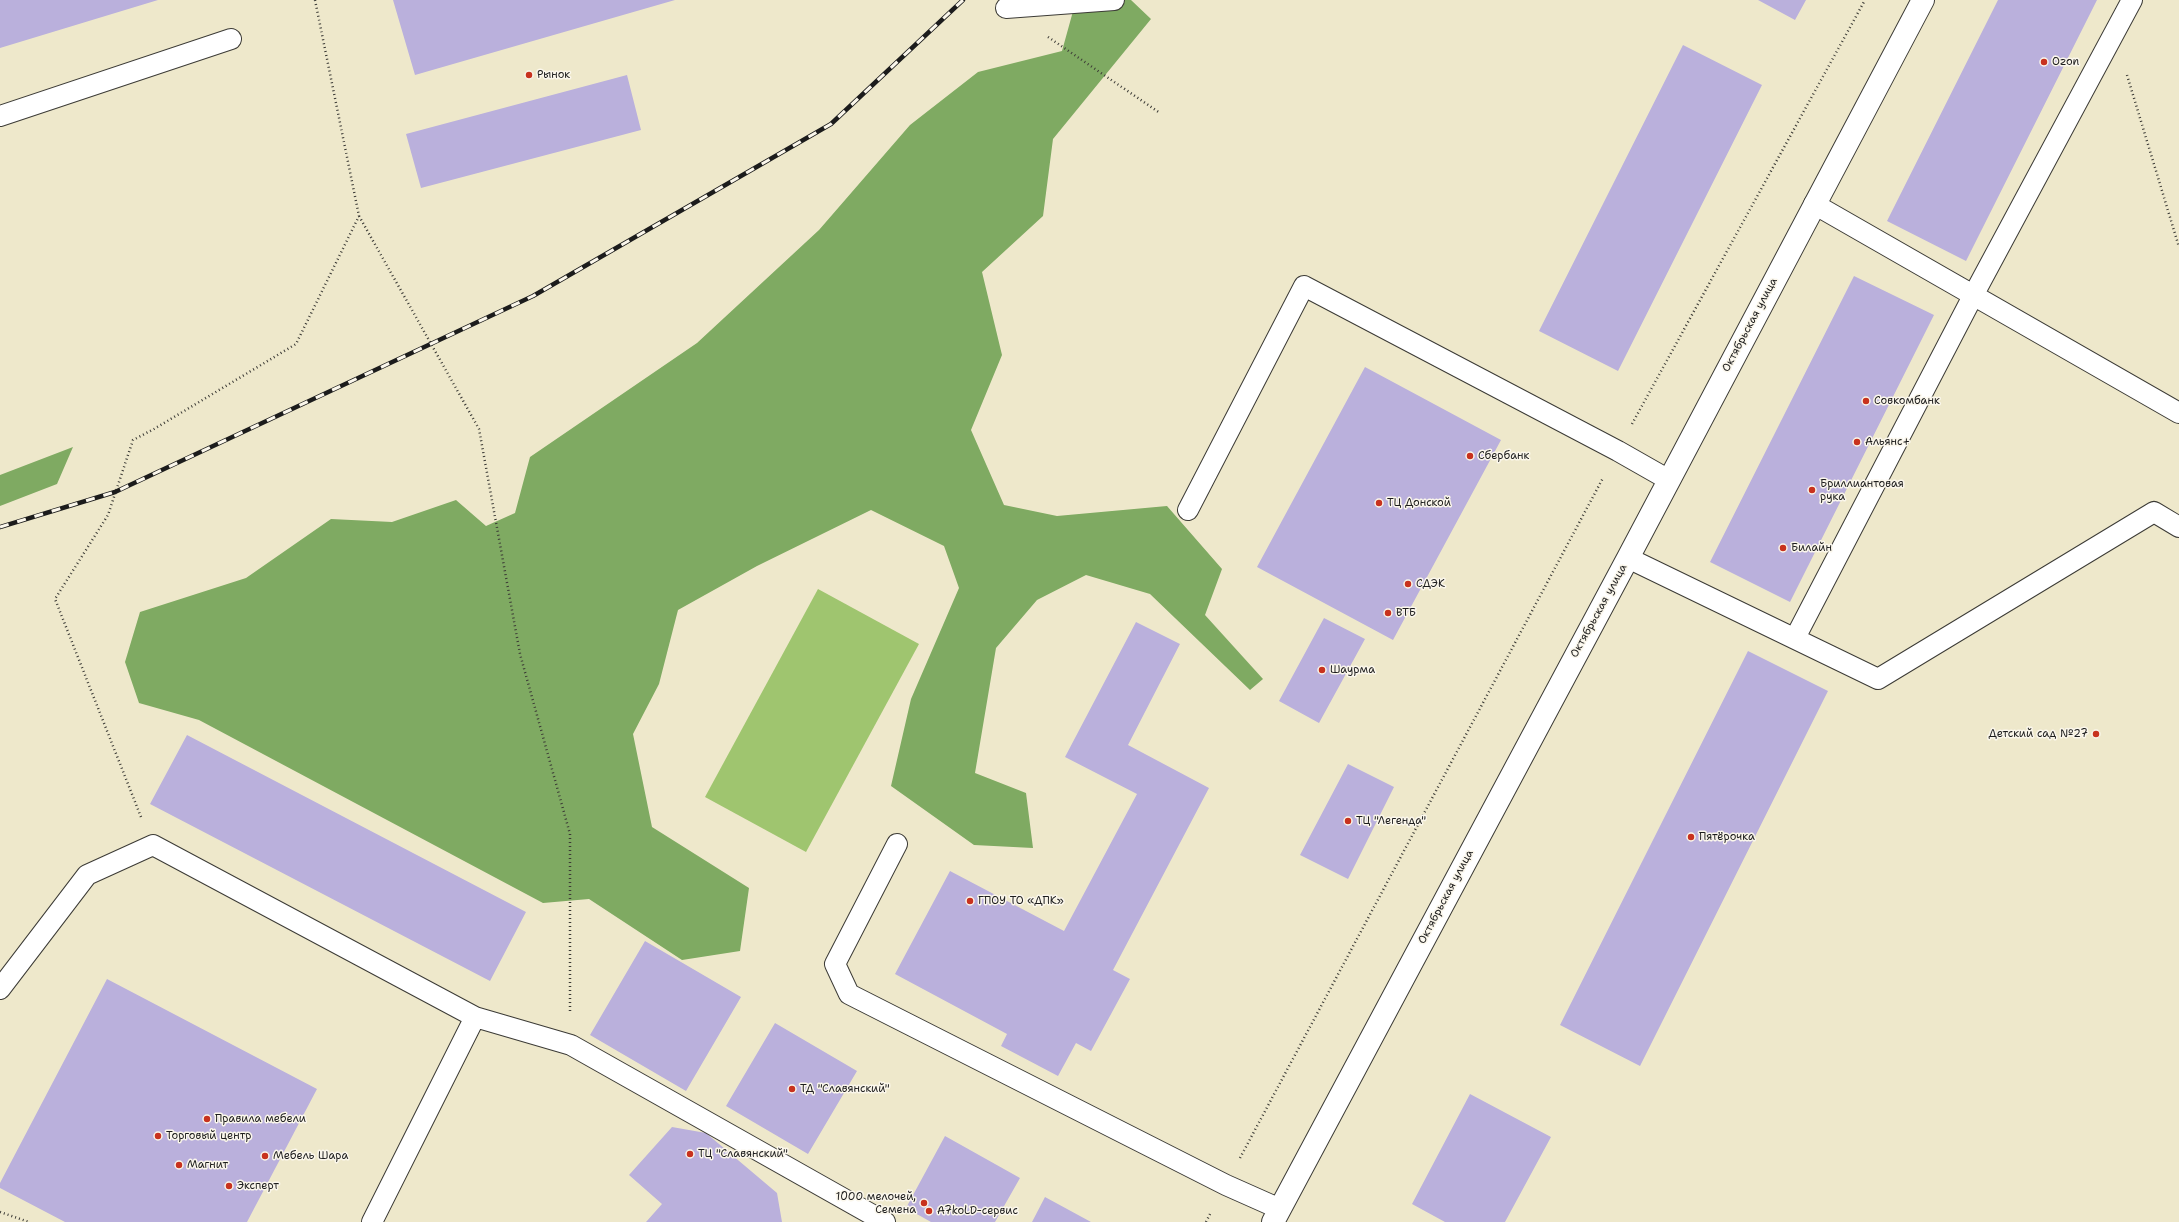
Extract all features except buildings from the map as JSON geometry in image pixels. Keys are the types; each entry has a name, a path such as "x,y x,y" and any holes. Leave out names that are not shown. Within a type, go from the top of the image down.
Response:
{"main road":[{"name":"Октябрьская улица","path":"1276,1216 1628,558 1923,0"}],"lane":[{"path":"1006,8 1114,0"},
{"path":"1795,638 1974,294 2132,0"},
{"path":"0,116 231,39"},
{"path":"1814,204 1974,294 2179,413"},
{"path":"1188,510 1304,286 1618,451 1669,480"},
{"path":"1628,558 1878,679 2154,512 2179,527"},
{"path":"898,844 835,964 849,994 1226,1185 1276,1216"},
{"path":"0,989 87,875 152,845 475,1017 571,1045 885,1222"},
{"path":"372,1222 475,1017"}],"path":[{"path":"315,0 359,216 479,429 520,654 570,834 571,1045"},
{"path":"1206,1222 1618,451 1865,0"},
{"path":"1006,8 1160,113"},
{"path":"2114,33 2179,247"},
{"path":"152,845 55,600 108,515 133,440 296,344 359,216"},
{"path":"0,1212 29,1222"}],"green space":[{"path":"1083,0 1131,0 1151,19 1053,139 1043,216 982,272 1002,355 971,430 1004,505 1057,516 1167,506 1222,569 1205,615 1263,679 1250,690 1150,594 1086,575 1037,600 996,648 975,773 1026,793 1033,848 974,845 891,786 911,699 959,588 944,546 871,510 757,566 678,610 659,684 633,734 652,827 749,888 740,951 682,960 589,899 543,903 199,720 139,703 125,662 140,612 246,578 331,519 392,522 456,500 486,526 515,513 530,457 697,343 819,230 910,125 978,72 1062,51 1075,4"},
{"path":"73,447 57,484 0,506 0,475"},
{"path":"818,589 919,644 806,852 705,797"}],"railway":[{"path":"0,527 115,492 533,296 831,124 963,0"}],"place":[{"name":"Ozon","path":"2044,62"},
{"name":"Рынок","path":"529,75"},
{"name":"Совкомбанк","path":"1866,401"},
{"name":"Альянс+","path":"1857,442"},
{"name":"Сбербанк","path":"1470,456"},
{"name":"Бриллиантовая рука","path":"1812,490"},
{"name":"ТЦ Донской","path":"1379,503"},
{"name":"Билайн","path":"1783,548"},
{"name":"СДЭК","path":"1408,584"},
{"name":"ВТБ","path":"1388,613"},
{"name":"Шаурма","path":"1322,670"},
{"name":"Детский сад №27","path":"2096,734"},
{"name":"ТЦ \"Легенда\"","path":"1348,821"},
{"name":"Пятёрочка","path":"1691,837"},
{"name":"ГПОУ ТО «ДПК»","path":"970,901"},
{"name":"ТД \"Славянский\"","path":"792,1089"},
{"name":"Правила мебели","path":"207,1119"},
{"name":"Торговый центр","path":"158,1136"},
{"name":"ТЦ \"Славянский\"","path":"690,1154"},
{"name":"Мебель Шара","path":"265,1156"},
{"name":"Магнит","path":"179,1165"},
{"name":"Эксперт","path":"229,1186"},
{"name":"1000 мелочей, Семена","path":"924,1203"},
{"name":"A7koLD-сервис","path":"929,1211"}]}
